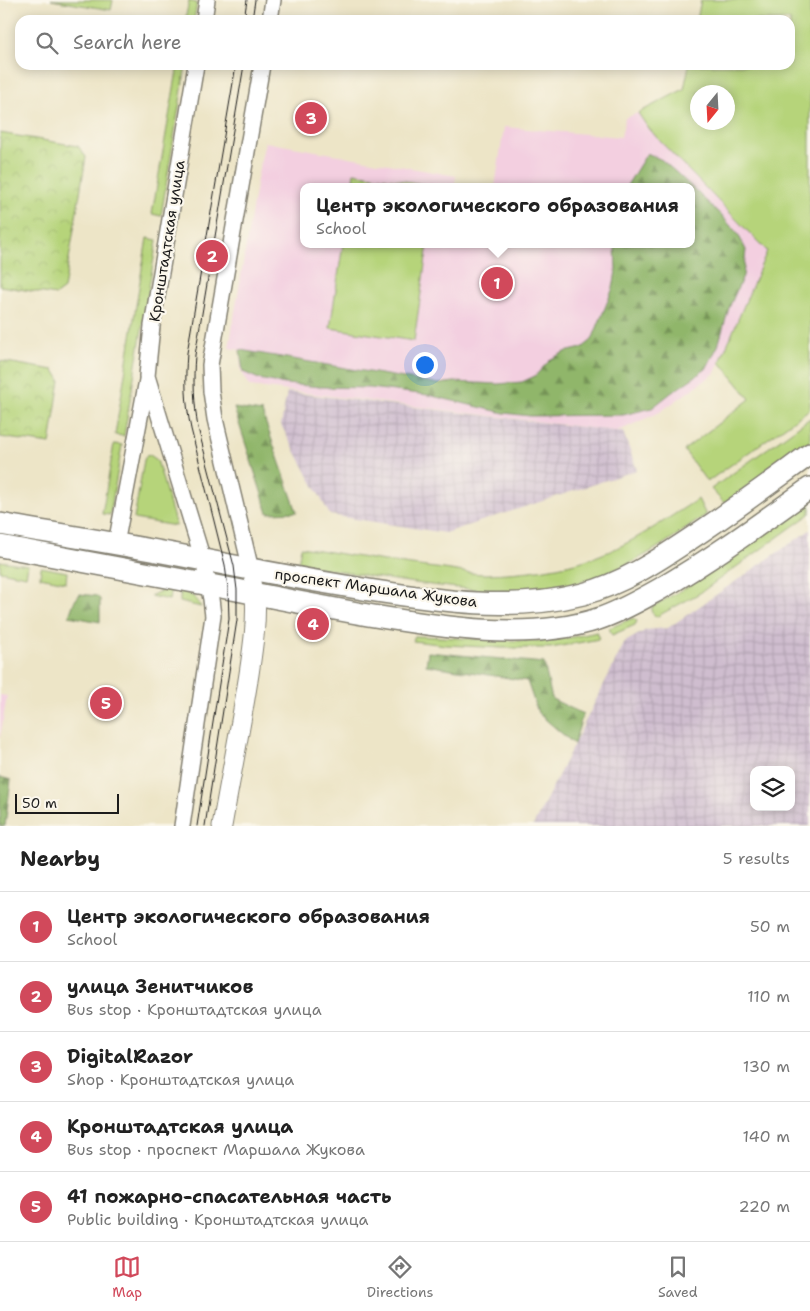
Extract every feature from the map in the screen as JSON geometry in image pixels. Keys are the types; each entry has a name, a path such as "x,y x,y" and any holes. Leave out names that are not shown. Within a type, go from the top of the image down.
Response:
{"main road":[{"name":"проспект Маршала Жукова","path":"0,524 116,544 291,578 400,595 482,604 521,603 554,600 585,594 624,579 723,517 810,454"},
{"name":"проспект Маршала Жукова","path":"0,546 358,613 485,630 533,630 566,627 614,613 680,577 736,541 810,488"}],"street":[{"path":"205,15 207,0"},
{"path":"271,15 273,0"},
{"name":"Кронштадтская улица","path":"182,826 213,616 202,560 147,376 152,326 195,70"},
{"path":"222,826 243,715 256,623 255,594 251,570 215,419 210,365 261,70"},
{"path":"116,544 147,376"}],"shaded area":[{"path":"638,113 658,139 767,251 715,373 660,412 615,431 249,386 241,371 240,350 229,348 258,173 265,142 456,176 455,183 300,183 300,248 695,248 695,183 496,183 504,127 621,137 625,118"},
{"path":"287,392 623,432 637,470 445,533 330,515 281,425"},
{"path":"810,530 810,826 533,826 625,642 646,630 668,628"},
{"path":"0,695 7,696 0,738"}],"green space":[{"path":"51,0 113,0 111,10"},
{"path":"701,0 810,0 810,409 707,482 684,450 750,399 720,362 767,251 658,139 638,113 684,89 688,70 795,70 795,15 698,15"},
{"path":"189,1 197,3 195,15 186,15"},
{"path":"177,70 185,70 161,216 152,214"},
{"path":"0,133 78,146 86,157 64,289 56,295 0,286"},
{"path":"647,153 662,160 687,183 628,183"},
{"path":"354,173 417,183 353,183"},
{"path":"695,190 738,234 746,250 743,276 729,308 718,346 706,369 652,408 623,415 530,416 504,413 428,395 370,388 284,384 259,379 243,372 240,350 439,384 454,382 498,384 522,382 535,376 551,359 565,352 582,348 592,340 613,288 616,271 615,248 695,248"},
{"path":"147,238 157,240 124,436 115,435"},
{"path":"342,248 427,248 414,341 330,328"},
{"path":"0,361 54,370 60,380 50,444 0,437"},
{"path":"234,408 262,412 297,512 268,513"},
{"path":"810,418 810,441 724,503 711,489"},
{"path":"114,444 122,445 110,515 102,514"},
{"path":"150,455 157,460 176,526 134,519 144,460 146,456"},
{"path":"698,499 706,515 664,544 619,568 585,581 559,588 522,591 468,589 405,582 298,564 301,547 476,574 541,570 582,561 609,552 648,531"},
{"path":"810,500 810,514 700,593 656,617 651,611 652,607 694,583"},
{"path":"0,561 28,565 26,576 0,571"},
{"path":"41,567 67,572 66,582 40,577"},
{"path":"171,589 169,600 150,596 163,590"},
{"path":"180,591 193,596 201,607 180,602"},
{"path":"80,594 97,596 100,599 100,622 69,616 74,602"},
{"path":"633,618 637,621 635,625 612,635 609,628"},
{"path":"597,632 599,639 551,648 502,648 413,641 415,636 539,641"},
{"path":"428,652 544,663 552,699 583,714 574,744 538,713 527,681 426,665"},
{"path":"0,777 11,780 5,826 0,826"}],"tram line":[{"path":"245,15 247,0"},
{"path":"253,15 255,0"},
{"path":"197,826 229,619 225,565 189,419 186,363 235,70"},
{"path":"205,826 237,620 237,590 234,566 198,428 194,392 194,364 243,70"}],"place":[{"name":"DigitalRazor","path":"311,118"},
{"name":"улица Зенитчиков","path":"212,256"},
{"name":"Центр экологического образования","path":"497,283"},
{"name":"Кронштадтская улица","path":"313,624"},
{"name":"41 пожарно-спасательная часть","path":"106,703"}]}
